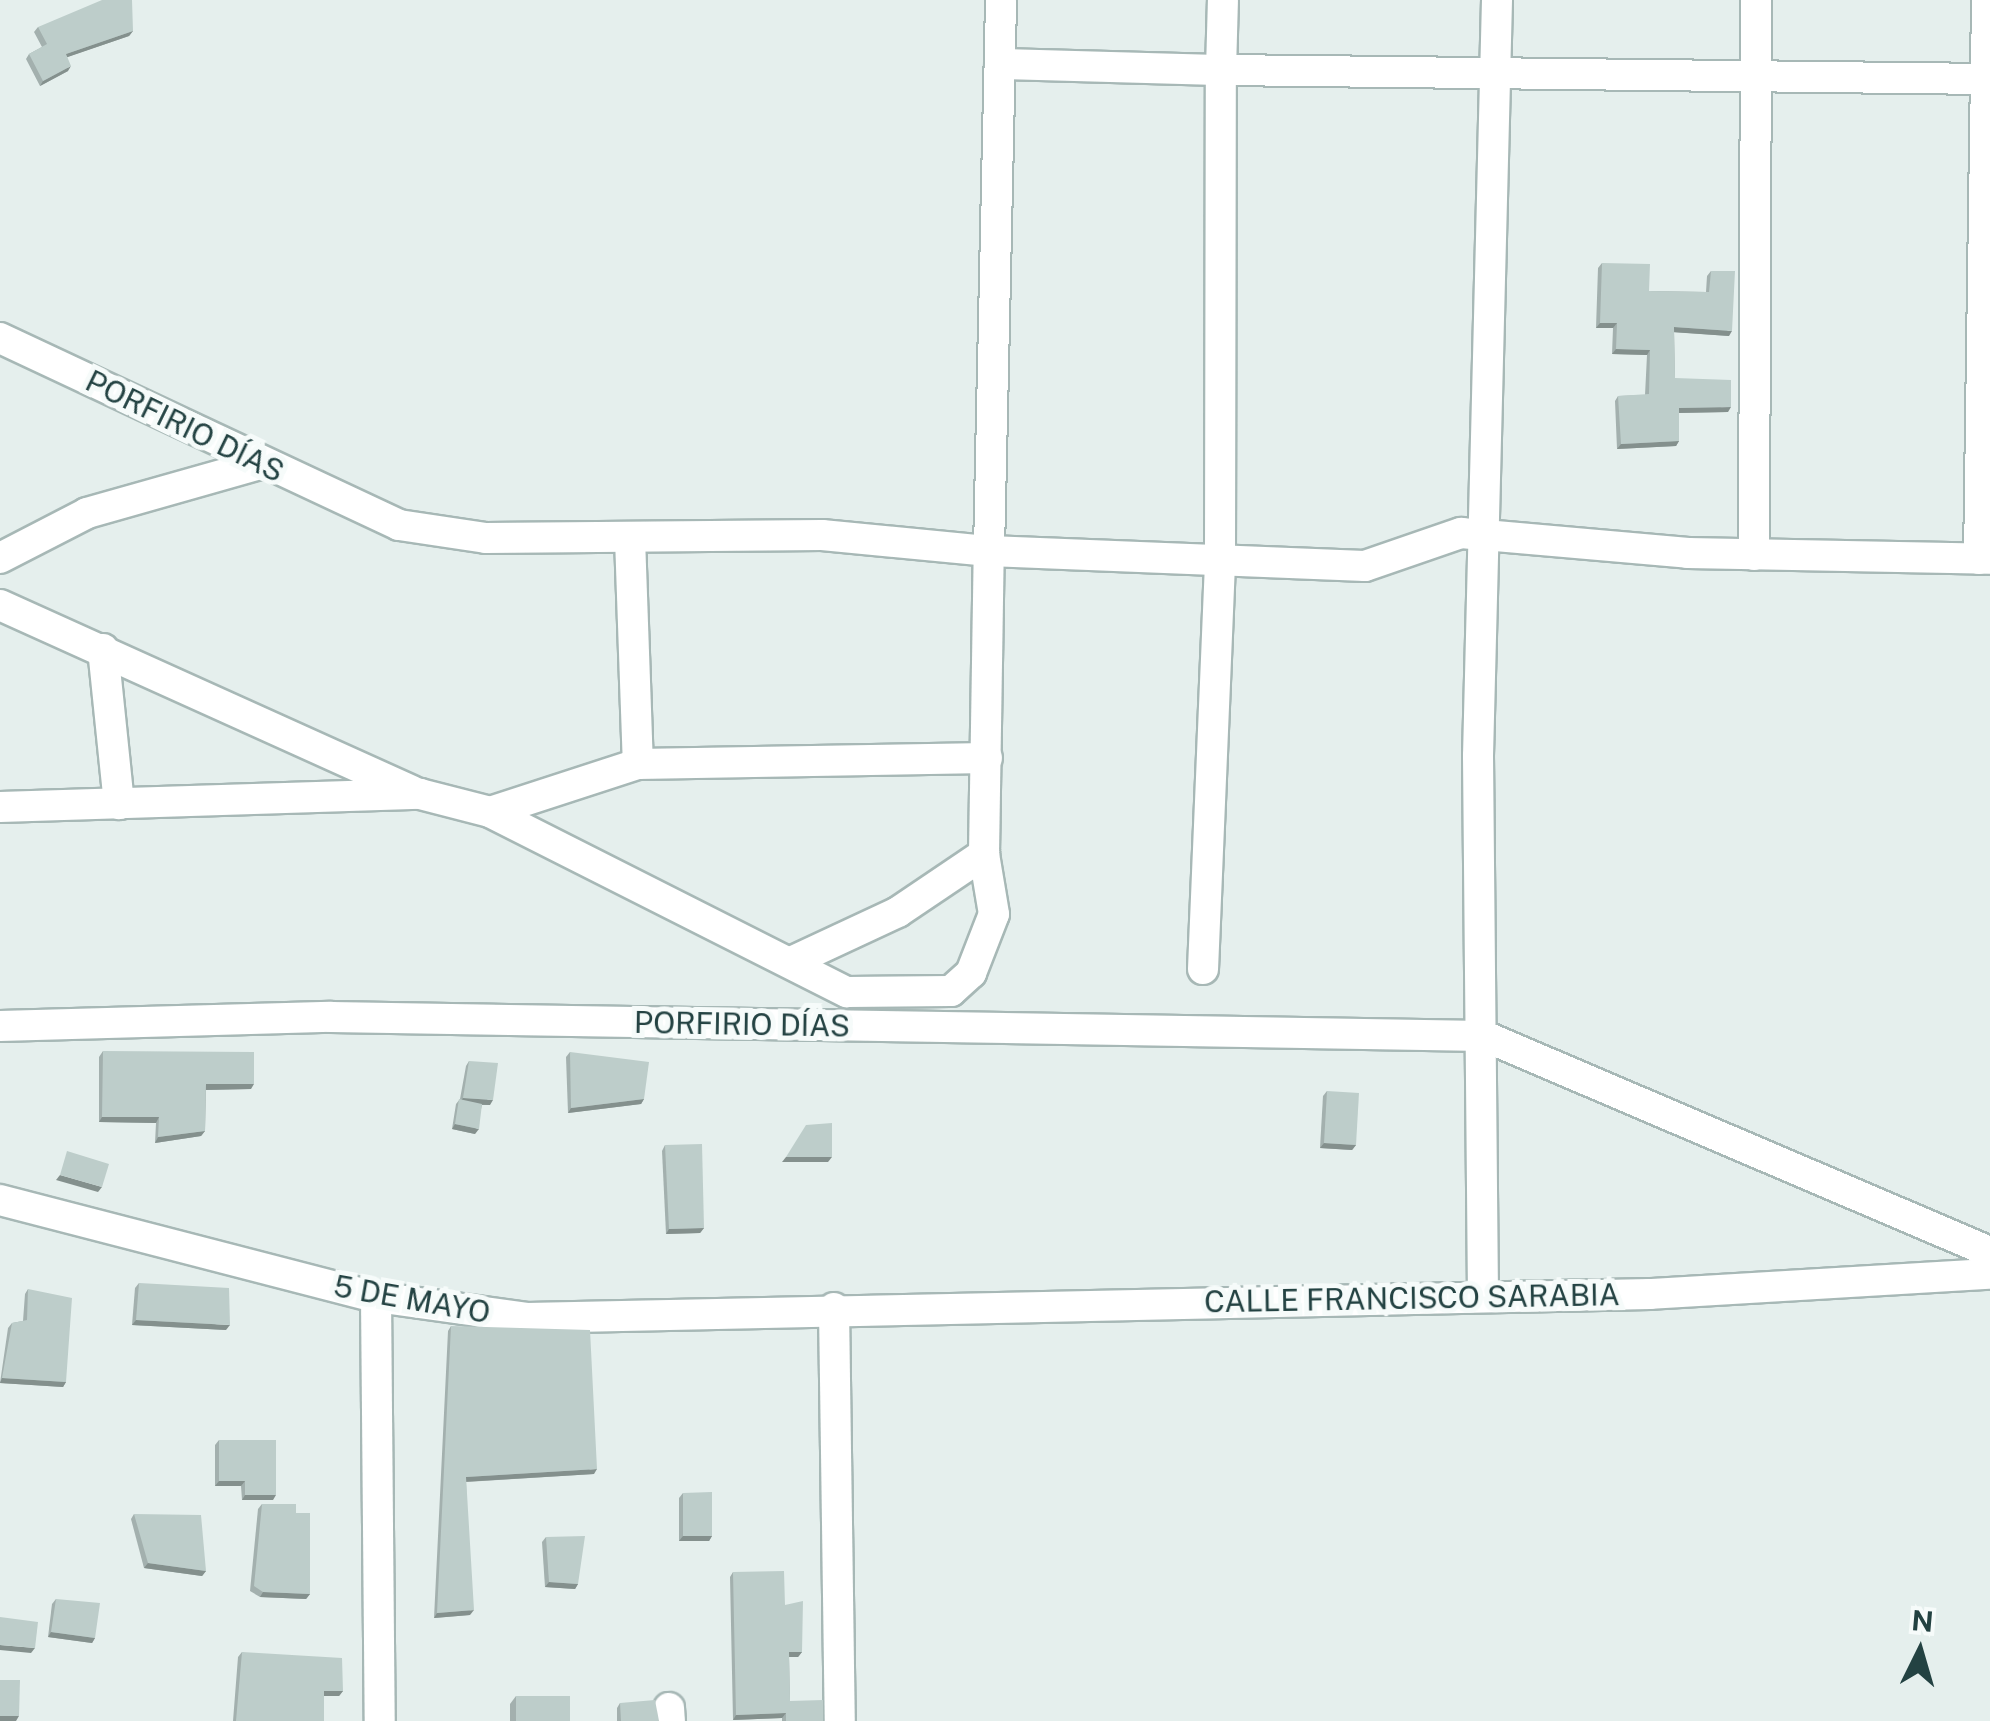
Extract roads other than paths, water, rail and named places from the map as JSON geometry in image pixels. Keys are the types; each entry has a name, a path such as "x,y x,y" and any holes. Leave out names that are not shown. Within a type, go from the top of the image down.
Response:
{"street":[{"path":"0,605 420,794 490,812 616,883 793,961 847,992 951,991 971,973 994,914 984,854 987,758 978,551 1001,0"},
{"path":"1202,969 1220,557 1224,0"},
{"path":"1482,1296 1482,538 1497,0"},
{"path":"1754,555 1756,0"},
{"path":"1985,558 1987,0"},
{"path":"1000,64 1987,79"},
{"name":"PORFIRIO DÍAS","path":"0,338 399,525 486,538 822,535 978,551 1220,557 1365,566 1439,536 1754,555 1985,558"},
{"path":"0,558 87,513 264,463"},
{"path":"630,538 638,764"},
{"path":"103,649 120,804"},
{"path":"490,812 638,764 987,758"},
{"path":"0,807 420,794"},
{"path":"793,961 898,912 984,854"},
{"name":"PORFIRIO DÍAS","path":"0,1026 331,1017 1484,1036"},
{"path":"1484,1036 1990,1252"},
{"name":"5 DE MAYO","path":"0,1200 376,1297 527,1318 834,1308"},
{"name":"CALLE FRANCISCO SARABIA","path":"834,1308 1482,1296 1990,1274"},
{"path":"376,1297 380,1721"},
{"path":"834,1308 840,1721"}]}
